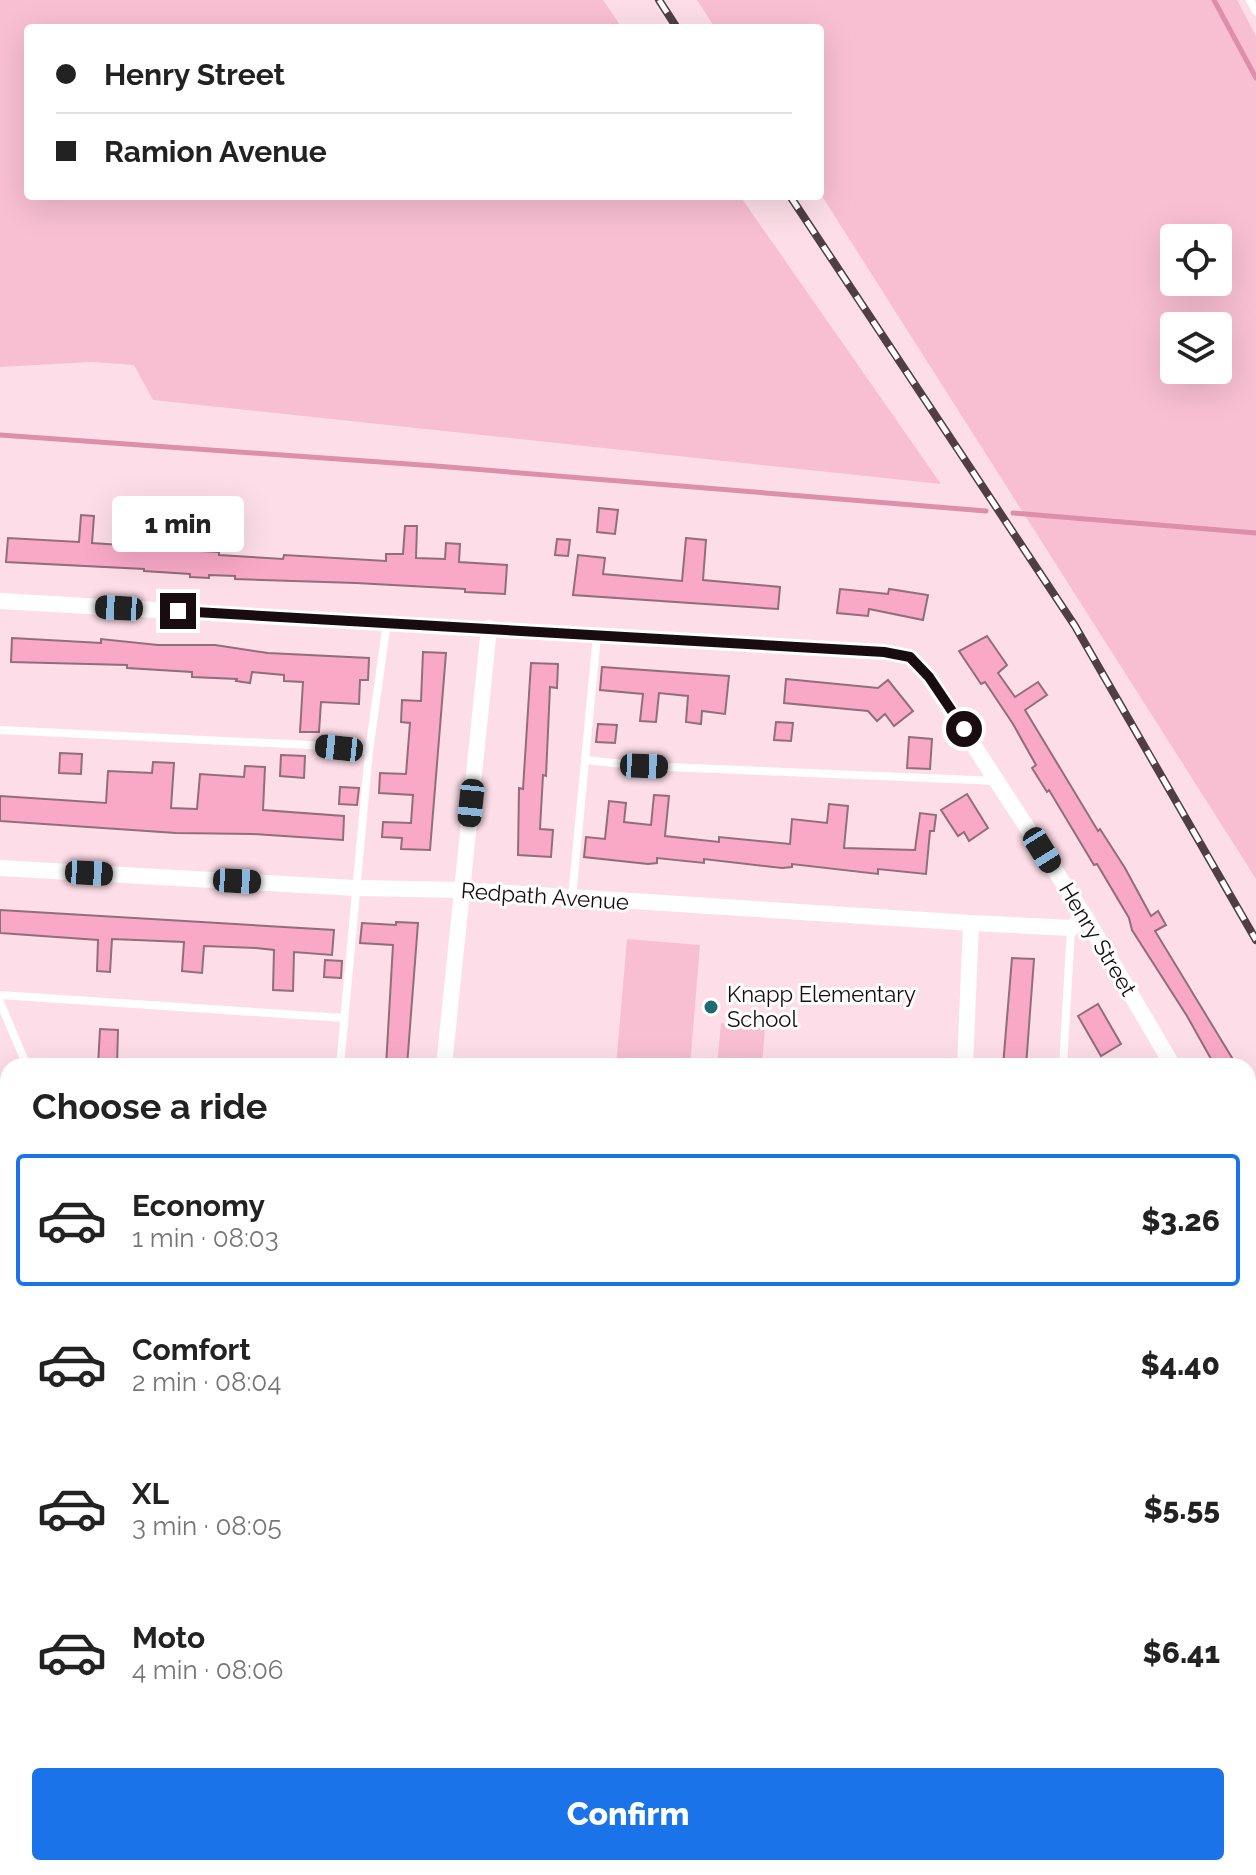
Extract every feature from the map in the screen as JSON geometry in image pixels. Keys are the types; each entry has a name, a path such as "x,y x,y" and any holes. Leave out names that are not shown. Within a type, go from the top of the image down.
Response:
{"street":[{"path":"0,601 597,635"},
{"path":"445,1058 489,628"},
{"name":"Henry Street","path":"597,635 884,652 910,657 929,677 998,781 1086,918 1168,1058"},
{"name":"Redpath Avenue","path":"0,868 355,888 462,890 1071,928"},
{"path":"1071,928 1086,918"},
{"path":"965,1058 971,923"}],"lane":[{"path":"1250,0 1256,11"},
{"path":"341,1058 369,751 387,622"},
{"path":"572,897 597,635"},
{"path":"0,730 310,745 369,751"},
{"path":"585,760 644,766 998,781"},
{"path":"1063,1058 1071,928"},
{"path":"0,995 344,1018"},
{"path":"0,1002 24,1058"}],"shaded area":[{"path":"0,0 603,0 619,24 24,24 24,200 743,200 941,484 153,400 134,365 91,362 0,367"},
{"path":"697,0 1237,0 1256,36 1256,879 824,199 824,24 712,24"},
{"path":"627,939 700,945 691,1058 617,1058"},
{"path":"721,1023 765,1027 763,1058 718,1058"}],"building":[{"path":"599,508 618,510 615,534 597,532"},
{"path":"123,510 142,512 139,547 167,548 169,514 186,515 184,550 283,559 284,555 386,561 386,554 403,554 405,526 417,526 416,558 445,559 446,543 460,544 459,562 507,565 505,594 465,592 465,589 235,579 235,576 190,577 190,574 144,569 6,562 8,538 79,542 81,515 94,516 92,543 121,545"},
{"path":"686,538 706,540 703,580 780,587 778,609 573,595 578,555 605,558 603,574 682,581"},
{"path":"557,539 570,540 568,556 555,555"},
{"path":"840,589 888,594 889,589 928,595 923,620 869,609 868,616 837,613"},
{"path":"987,636 1007,665 998,673 1015,697 1038,682 1047,695 1025,710 1098,831 1100,829 1125,868 1151,916 1158,911 1166,925 1155,931 1232,1058 1211,1058 1132,930 1129,918 1097,864 1094,865 1049,790 1047,792 1032,768 1036,765 1013,724 985,682 981,684 959,651"},
{"path":"12,638 215,645 268,653 369,658 368,680 360,680 359,704 321,702 319,732 300,732 303,682 284,681 284,675 252,672 250,683 237,679 192,677 192,672 127,668 127,665 11,662"},
{"path":"423,652 446,653 430,850 401,849 402,838 382,837 383,822 411,823 413,795 379,793 380,773 406,774 410,723 401,722 402,700 421,701"},
{"path":"531,663 558,664 557,688 550,687 540,829 553,830 551,857 518,855 519,788 523,789"},
{"path":"602,667 729,676 725,714 702,711 701,724 686,722 688,696 659,693 656,722 640,721 643,694 600,690"},
{"path":"786,679 878,688 888,680 913,711 894,726 885,714 877,721 868,711 784,703"},
{"path":"776,722 793,723 791,741 774,740"},
{"path":"598,724 617,725 615,743 596,742"},
{"path":"909,737 932,739 930,769 907,768"},
{"path":"60,753 82,754 81,774 59,773"},
{"path":"281,755 305,756 304,778 280,776"},
{"path":"153,762 174,763 171,808 197,809 200,774 244,777 245,766 265,767 263,810 344,816 343,840 0,821 0,796 106,803 108,771 152,773"},
{"path":"340,787 359,788 357,805 339,804"},
{"path":"967,794 988,828 969,841 964,832 958,836 941,810"},
{"path":"654,795 669,796 665,836 719,842 719,837 790,844 792,819 827,823 829,804 848,806 844,848 915,850 920,813 936,815 934,831 930,831 926,874 878,869 878,874 792,864 792,867 782,868 704,859 704,863 657,858 657,863 648,864 584,857 586,837 605,839 609,801 626,803 624,822 651,825"},
{"path":"0,910 334,930 332,955 294,952 293,991 273,990 274,950 256,948 204,946 202,973 182,971 184,942 112,939 110,972 97,971 98,940 0,933"},
{"path":"396,922 418,923 408,1058 386,1058 393,945 360,943 362,923 396,925"},
{"path":"1012,958 1034,959 1027,1058 1004,1058"},
{"path":"325,960 342,961 341,978 324,977"},
{"path":"1098,1004 1121,1044 1101,1056 1078,1016"},
{"path":"100,1029 118,1030 117,1058 98,1058"}],"waterway":[{"path":"1214,0 1256,78"},
{"path":"0,435 436,466 986,511"},
{"path":"1013,513 1256,533"}],"railway":[{"path":"659,0 674,24"},
{"path":"793,200 1075,626 1256,940"}],"place":[{"name":"Knapp Elementary School","path":"711,1007"}],"route":[{"path":"178,611 884,652 910,657 929,677 964,729"}]}
